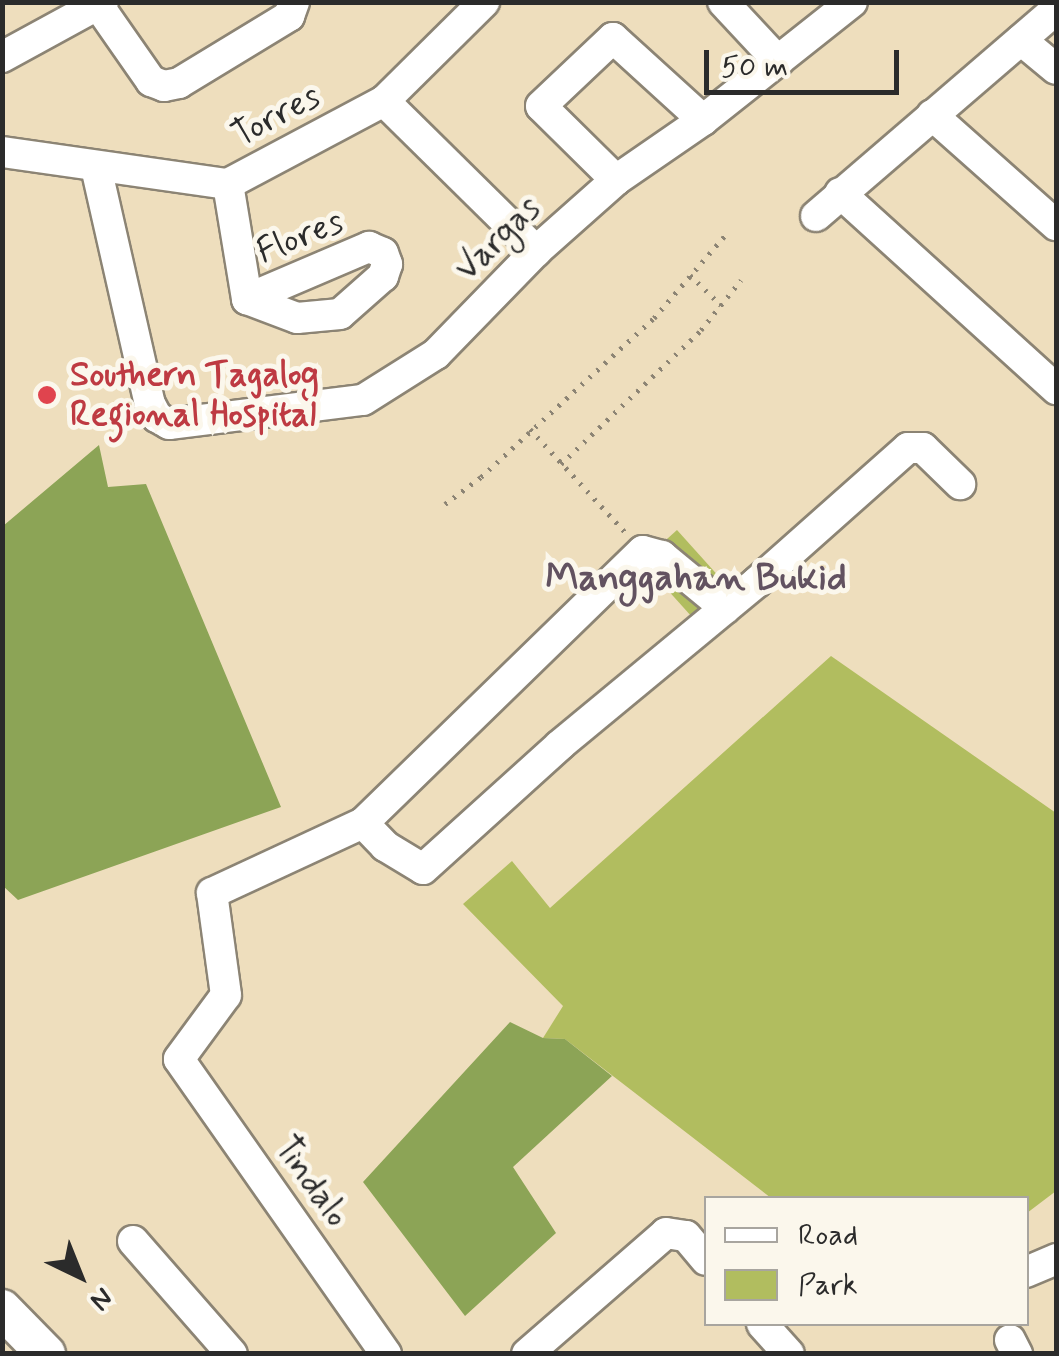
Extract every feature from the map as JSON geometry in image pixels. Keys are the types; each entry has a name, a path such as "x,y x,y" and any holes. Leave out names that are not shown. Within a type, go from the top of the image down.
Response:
{"street":[{"path":"2,57 100,4 151,81 164,86 179,82 289,16 294,2"},
{"name":"Torres","path":"2,152 228,184 384,101 484,2"},
{"path":"723,2 778,61"},
{"name":"Vargas","path":"96,167 150,404 158,417 169,424 363,400 436,354 536,250 616,180 703,120 852,2"},
{"path":"816,216 1052,14"},
{"path":"616,180 541,106 613,38 703,120"},
{"path":"1021,40 1056,69"},
{"path":"384,101 536,250"},
{"path":"932,115 1056,226"},
{"name":"Flores","path":"228,184 246,299"},
{"path":"840,193 1056,389"},
{"path":"725,608 662,556 643,551 363,823 384,846 423,868 560,745 725,608 908,448 923,448 960,484"},
{"name":"Tindalo","path":"363,823 212,893 226,995 219,1010 181,1052 182,1066 386,1354"},
{"path":"526,1354 666,1234 686,1236 704,1258"},
{"path":"133,1241 232,1354"},
{"path":"1029,1271 1056,1259"},
{"path":"2,1309 46,1354"}],"path":[{"path":"444,504 654,318 728,232"},
{"path":"690,274 721,306"},
{"path":"561,464 721,306 742,280"},
{"path":"530,429 643,551"}],"green space":[{"path":"99,445 108,487 146,484 281,807 18,900 2,885 3,526"},
{"path":"677,530 731,589 696,621 642,561"},
{"path":"831,656 1056,813 1056,1191 1029,1211 1029,1196 768,1196 565,1039 543,1038 563,1006 463,904 512,861 550,908"},
{"path":"510,1022 543,1038 565,1039 612,1076 513,1167 556,1233 465,1316 363,1182"}],"place":[{"name":"Southern Tagalog Regional Hospital","path":"47,395"}],"district":[{"name":"Manggahan Bukid","path":"696,579"}]}
